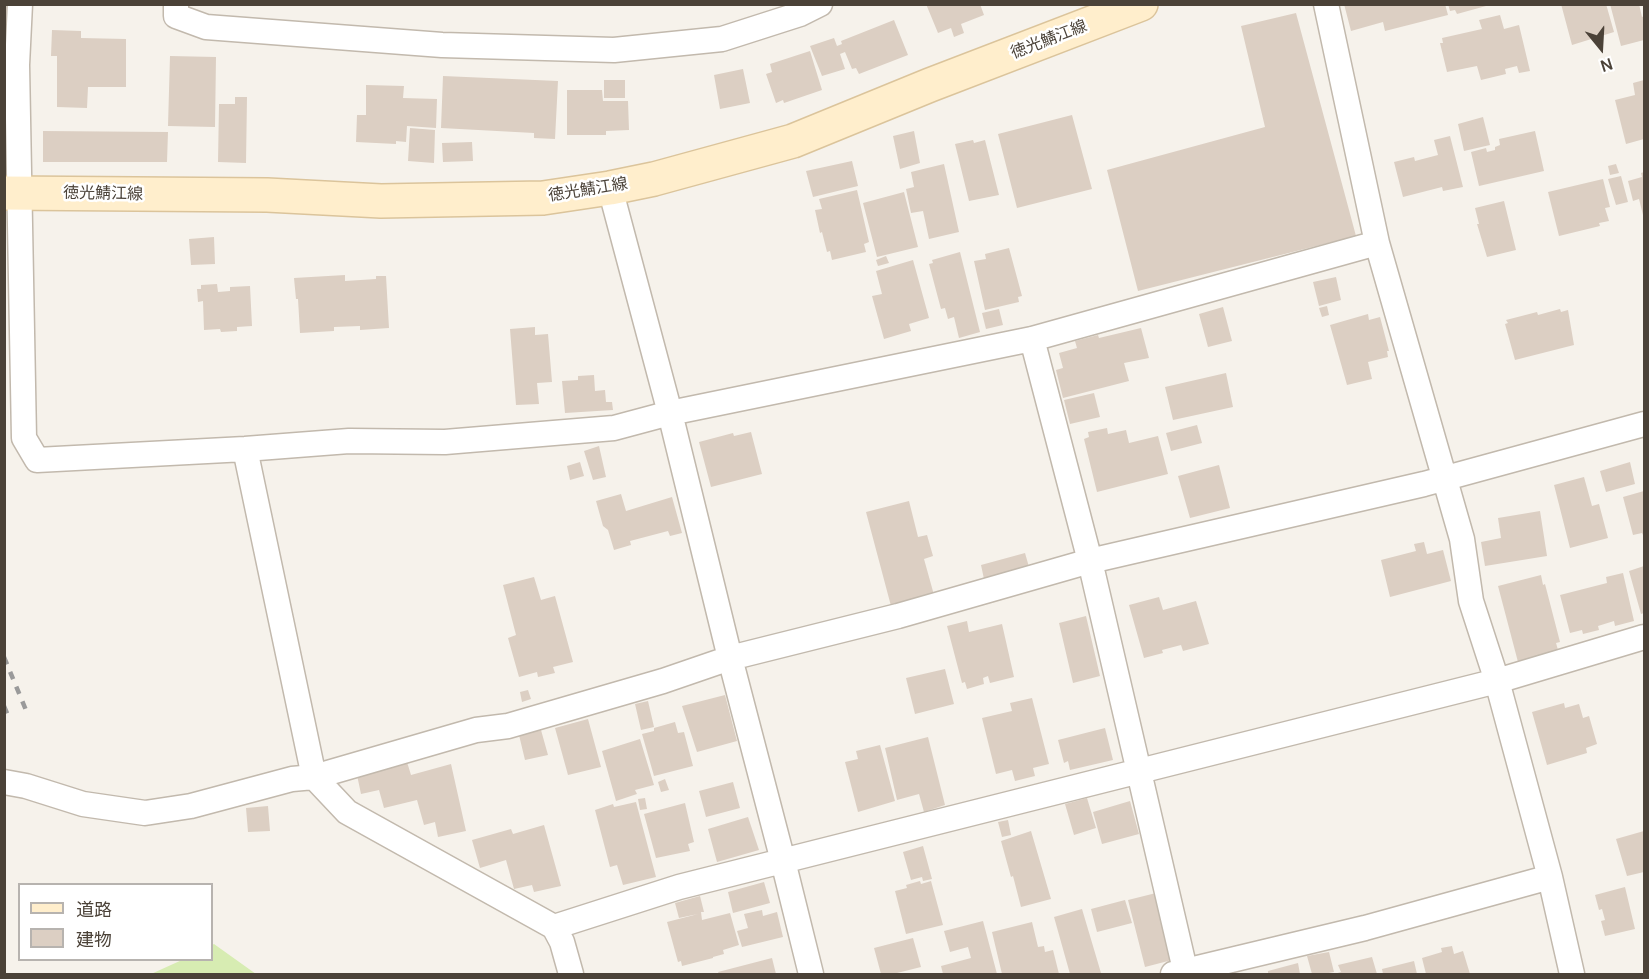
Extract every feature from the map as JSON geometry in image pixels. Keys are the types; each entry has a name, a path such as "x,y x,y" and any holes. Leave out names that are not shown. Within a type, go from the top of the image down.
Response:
{"main road":[{"name":"徳光鯖江線","path":"12,193 267,195 381,201 543,198 610,188 664,176 793,141 1141,4"}],"street":[{"path":"20,4 12,193 24,438 37,460 350,441 445,442 614,428 670,413 1032,339 1377,243"},
{"path":"176,4 176,16 206,27 442,45 614,50 722,39 800,14 820,4"},
{"path":"1326,4 1377,243 1462,539 1471,601 1497,681 1550,877 1572,975"},
{"path":"610,188 670,413 811,975"},
{"path":"1032,339 1090,561 1140,772 1181,974 1365,928 1550,877"},
{"path":"4,782 26,786 83,804 145,813 191,806 291,779 314,777 476,730 508,726 663,681 730,658 898,616 1090,561 1424,484 1644,424"},
{"path":"245,449 314,777 347,812 554,927 562,942 571,975"},
{"path":"554,927 679,887 1497,681 1644,639"}],"green space":[{"path":"213,944 256,974 151,974 180,961 213,961"}],"building":[{"path":"4,4 7,4 7,48 4,48"},
{"path":"926,4 980,4 984,15 961,24 964,33 954,37 951,28 938,33"},
{"path":"1344,4 1445,4 1448,15 1385,31 1383,22 1351,31"},
{"path":"1448,4 1485,4 1486,6 1457,14 1455,10 1450,11"},
{"path":"1561,4 1606,4 1614,32 1572,45"},
{"path":"1610,4 1639,4 1642,17 1644,16 1644,40 1621,46"},
{"path":"1296,13 1356,236 1138,291 1107,170 1265,127 1241,26"},
{"path":"1500,15 1504,29 1519,25 1530,71 1519,73 1517,66 1505,69 1506,74 1481,80 1477,66 1447,72 1440,43 1443,43 1442,38 1482,29 1479,20"},
{"path":"894,20 908,55 859,74 856,68 852,69 845,52 840,54 845,69 822,76 810,46 834,38 837,46 842,44 841,41"},
{"path":"52,30 81,31 81,38 126,39 126,87 88,87 87,108 57,107 57,56 51,56"},
{"path":"810,51 822,90 784,103 783,100 776,103 766,74 772,72 770,64"},
{"path":"170,56 216,57 215,127 168,126"},
{"path":"743,69 750,103 720,109 714,75"},
{"path":"443,76 558,81 555,139 534,138 534,133 441,128"},
{"path":"604,80 625,80 625,98 604,98"},
{"path":"1644,80 1644,139 1626,144 1615,100 1635,95 1633,83"},
{"path":"366,85 404,86 403,98 437,99 436,128 407,126 406,142 396,141 396,144 356,142 357,115 366,115"},
{"path":"567,90 602,90 603,101 628,101 629,130 606,131 606,135 567,135"},
{"path":"235,97 247,97 246,163 218,162 219,104 235,104"},
{"path":"1072,115 1092,189 1017,208 998,134"},
{"path":"1483,117 1490,145 1464,151 1458,124"},
{"path":"410,128 435,130 434,163 408,161"},
{"path":"43,131 168,132 167,162 43,162"},
{"path":"914,131 920,163 900,169 893,136"},
{"path":"1535,131 1544,171 1479,186 1471,152 1486,148 1487,152 1495,150 1495,147 1500,145 1499,139"},
{"path":"1450,136 1463,187 1443,191 1442,187 1403,197 1394,162 1414,157 1415,161 1438,155 1434,140"},
{"path":"973,140 974,143 985,140 999,195 969,201 955,144"},
{"path":"472,142 473,161 443,162 442,143"},
{"path":"852,161 858,186 813,197 806,171"},
{"path":"944,164 959,232 929,239 923,211 911,213 906,189 914,187 911,172"},
{"path":"1616,164 1619,173 1610,175 1608,166"},
{"path":"1644,172 1644,219 1639,199 1633,201 1628,181 1642,177 1641,173"},
{"path":"1621,176 1628,202 1616,205 1608,179"},
{"path":"1603,179 1610,207 1605,208 1609,221 1599,223 1600,226 1559,236 1548,192"},
{"path":"857,190 869,242 864,244 866,252 832,260 830,251 827,252 822,232 820,233 815,210 822,209 819,199"},
{"path":"904,192 918,247 877,257 863,203"},
{"path":"1504,201 1516,250 1487,257 1477,224 1479,224 1475,208"},
{"path":"214,237 215,264 191,265 189,239"},
{"path":"1009,248 1022,296 1018,297 1019,302 985,310 974,261 986,259 985,254"},
{"path":"960,252 980,332 959,338 954,317 948,319 945,308 941,309 929,264 933,263 932,260"},
{"path":"886,256 889,263 878,266 876,260"},
{"path":"913,260 929,318 909,324 911,331 884,339 872,296 882,294 876,271"},
{"path":"345,275 345,281 386,276 389,328 360,330 360,326 334,327 334,331 300,333 294,278"},
{"path":"1336,277 1341,300 1319,306 1313,282"},
{"path":"217,284 218,292 230,291 230,287 250,286 252,326 237,327 237,331 204,330 203,301 198,302 197,289 201,289 201,285"},
{"path":"1327,306 1329,315 1322,317 1319,308"},
{"path":"1223,307 1232,341 1208,347 1199,314"},
{"path":"999,309 1003,325 986,329 982,313"},
{"path":"1560,309 1561,312 1568,310 1574,345 1515,360 1505,324 1508,323 1506,320"},
{"path":"1368,314 1369,320 1380,317 1389,351 1387,351 1388,357 1368,362 1372,379 1347,385 1330,325"},
{"path":"535,327 535,335 548,334 552,382 537,383 539,404 516,405 510,329"},
{"path":"1141,328 1149,358 1124,363 1129,381 1063,398 1056,370 1063,368 1059,353 1077,348 1075,341"},
{"path":"1226,373 1233,407 1173,420 1165,387"},
{"path":"594,375 595,391 605,390 606,402 612,402 613,410 565,413 562,381 578,380 578,376"},
{"path":"1094,393 1100,417 1070,424 1064,400"},
{"path":"1197,425 1202,443 1171,451 1166,433"},
{"path":"1107,428 1108,434 1126,430 1129,443 1158,436 1168,474 1097,492 1084,439 1089,437 1088,432"},
{"path":"751,432 762,474 711,487 699,442 733,433 734,436"},
{"path":"599,446 606,477 593,480 584,451"},
{"path":"580,462 584,476 570,480 567,466"},
{"path":"1630,462 1635,484 1606,492 1600,471"},
{"path":"1219,465 1230,508 1190,518 1178,476"},
{"path":"1584,477 1592,506 1599,504 1608,538 1570,548 1554,485"},
{"path":"1644,491 1644,537 1642,533 1633,535 1623,497"},
{"path":"621,494 626,511 672,497 682,533 670,536 668,531 630,541 631,545 614,550 608,530 603,526 596,501"},
{"path":"909,501 918,537 927,535 933,556 924,559 934,595 891,606 866,512"},
{"path":"1540,511 1547,556 1485,566 1481,542 1501,538 1498,518"},
{"path":"1424,542 1427,554 1443,550 1451,581 1390,597 1381,560 1416,551 1414,544"},
{"path":"1025,553 1029,567 984,579 981,565"},
{"path":"1644,566 1644,613 1641,614 1629,571"},
{"path":"1623,573 1634,621 1615,626 1614,621 1598,626 1599,630 1583,634 1582,630 1570,633 1560,595 1607,583 1606,577"},
{"path":"1541,575 1560,642 1556,643 1558,650 1518,662 1498,586"},
{"path":"534,577 541,600 555,596 573,662 553,667 555,673 538,677 537,672 519,677 508,638 516,635 503,585"},
{"path":"1159,597 1163,610 1196,601 1209,644 1183,651 1181,645 1144,658 1129,605"},
{"path":"1086,616 1100,676 1073,683 1059,623"},
{"path":"967,621 969,632 1002,624 1014,677 990,683 988,676 983,678 984,684 967,689 965,682 962,683 947,626"},
{"path":"945,669 954,704 915,714 906,678"},
{"path":"528,690 531,699 522,702 520,692"},
{"path":"725,695 737,741 697,752 682,706"},
{"path":"1032,698 1049,764 1033,768 1035,776 1015,781 1012,770 996,774 982,718 1012,711 1010,703"},
{"path":"648,701 654,727 641,730 635,704"},
{"path":"1564,703 1565,708 1579,704 1583,718 1589,716 1597,744 1586,748 1587,753 1547,765 1532,712"},
{"path":"588,719 601,767 568,775 555,728"},
{"path":"675,722 678,733 684,732 693,766 654,776 642,734"},
{"path":"1105,728 1113,760 1070,770 1068,761 1064,763 1058,740"},
{"path":"541,730 548,755 525,760 519,735"},
{"path":"928,737 945,805 924,812 919,794 897,800 885,748"},
{"path":"640,739 654,785 635,790 637,794 616,801 602,751"},
{"path":"880,745 895,801 858,812 845,762 858,759 856,751"},
{"path":"407,762 411,775 451,764 466,831 438,837 435,822 424,825 417,800 384,808 379,790 361,794 357,775"},
{"path":"665,779 669,790 661,792 658,782"},
{"path":"733,782 740,808 706,817 699,791"},
{"path":"645,798 647,809 640,810 638,799"},
{"path":"1087,798 1096,828 1074,835 1065,804"},
{"path":"1130,801 1139,834 1102,844 1093,812"},
{"path":"636,802 656,877 623,885 617,865 610,867 595,810 613,804 614,807"},
{"path":"685,803 694,842 688,844 690,851 656,858 644,814"},
{"path":"268,806 270,831 248,832 246,808"},
{"path":"748,817 759,850 717,862 708,829"},
{"path":"1008,820 1011,835 1002,837 998,822"},
{"path":"544,825 561,886 534,892 532,885 514,889 506,860 480,868 472,840 511,829 513,834"},
{"path":"1031,831 1051,899 1021,907 1001,841"},
{"path":"1644,831 1644,872 1627,876 1616,839"},
{"path":"923,846 932,879 923,881 922,877 911,880 903,852"},
{"path":"920,881 921,884 931,881 943,925 906,934 895,891"},
{"path":"764,882 770,903 733,913 728,892"},
{"path":"1625,887 1635,929 1605,936 1601,921 1605,920 1602,909 1599,910 1595,895"},
{"path":"1156,893 1172,960 1145,967 1128,900"},
{"path":"700,896 704,912 701,912 702,920 730,913 739,945 723,950 724,954 682,966 681,961 678,962 667,922 698,914 679,918 675,903"},
{"path":"1125,900 1132,923 1097,932 1091,909"},
{"path":"1082,909 1101,973 1070,974 1054,917"},
{"path":"762,910 763,916 777,912 783,937 742,947 737,931 748,928 744,914"},
{"path":"983,921 997,974 943,974 941,966 971,958 968,947 950,952 944,931"},
{"path":"1032,922 1038,947 1044,946 1045,952 1053,950 1059,974 1002,974 992,932"},
{"path":"913,938 921,967 893,974 881,974 874,948"},
{"path":"1452,946 1454,954 1463,951 1470,974 1426,974 1422,958 1442,952 1441,948"},
{"path":"1329,952 1334,972 1312,974 1307,956"},
{"path":"1372,957 1377,974 1334,974 1341,972 1338,965"},
{"path":"772,958 776,974 719,974 718,972"},
{"path":"1414,961 1417,974 1383,974 1382,969"},
{"path":"1298,963 1300,974 1268,974 1268,971"}],"railway":[{"path":"4,657 28,715"},
{"path":"4,706 9,718"}]}
